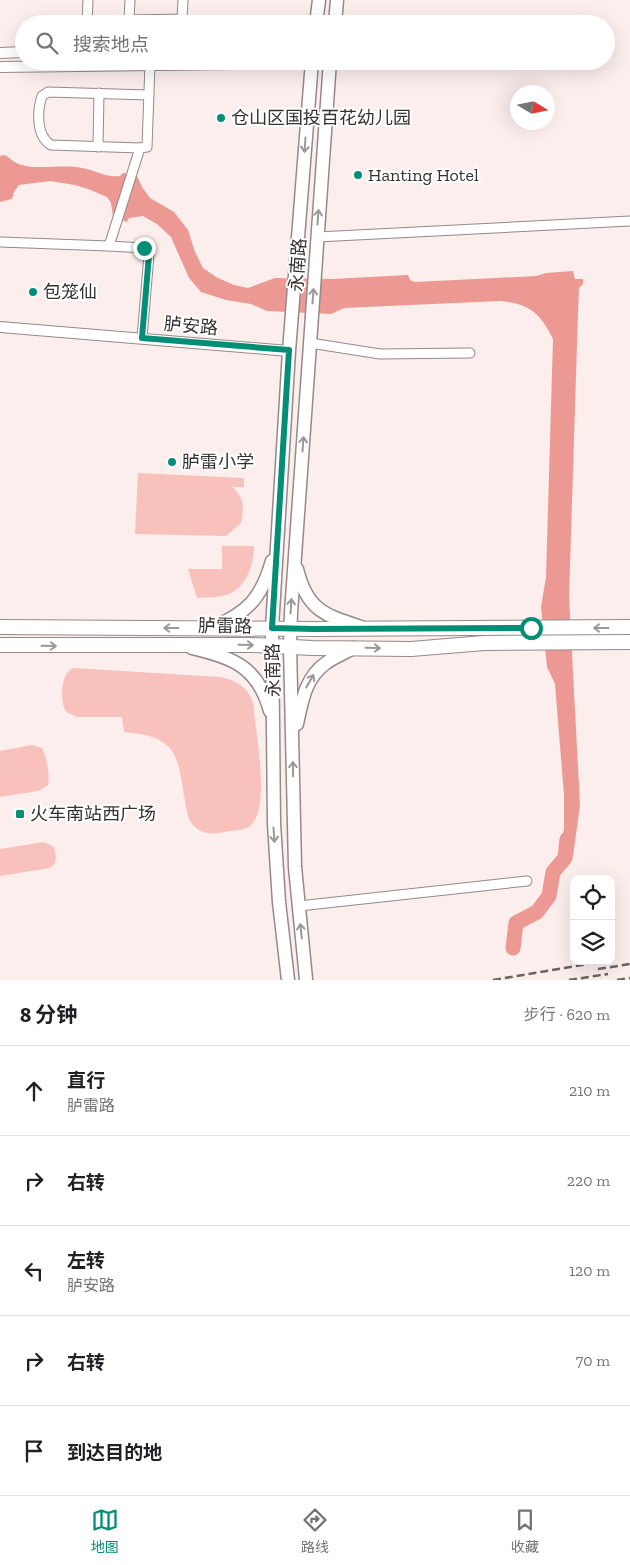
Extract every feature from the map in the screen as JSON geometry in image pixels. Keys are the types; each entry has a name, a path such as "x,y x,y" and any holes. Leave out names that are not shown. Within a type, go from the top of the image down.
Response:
{"main road":[{"path":"317,15 318,0"},
{"path":"335,15 337,0"},
{"path":"288,980 279,902 274,824 272,628 289,350 311,70"},
{"name":"永南路","path":"306,980 295,867 290,628 329,70"},
{"path":"212,628 240,614 254,602 271,566 277,544"},
{"path":"295,559 301,583 308,598 316,606 334,618 368,629"},
{"name":"胪雷路","path":"0,627 630,628"},
{"name":"胪雷路","path":"0,645 90,646 178,644 410,649 484,643 630,642"},
{"path":"178,644 220,654 248,671 262,690 273,725"},
{"path":"292,744 304,691 315,672 327,662 353,648"}],"street":[{"path":"87,15 88,0"},
{"path":"128,15 130,0"},
{"path":"182,15 183,0"},
{"path":"0,53 15,52"},
{"path":"0,67 15,67"},
{"path":"149,95 48,92 42,96 40,104 40,132 47,143 60,147 147,147 149,95 150,70"},
{"path":"98,147 99,93"},
{"path":"109,246 140,148"},
{"path":"317,238 630,221"},
{"path":"0,242 109,246 144,248 148,250 142,338"},
{"name":"胪安路","path":"1,326 289,350"},
{"path":"310,343 380,354 470,353"},
{"path":"299,906 528,881"}],"shaded area":[{"path":"5,155 18,164 28,166 75,167 110,176 120,176 123,173 137,176 150,198 174,212 188,230 195,252 203,268 216,277 234,285 248,288 275,278 332,279 408,275 410,280 415,282 536,276 546,273 573,271 575,279 583,279 583,284 579,288 569,597 580,805 573,856 559,859 564,828 564,795 555,684 547,667 541,607 546,577 553,339 538,316 527,307 500,301 344,308 331,314 267,311 251,304 226,300 201,292 189,278 171,237 157,224 143,216 129,218 127,222 113,217 111,203 107,197 75,185 50,181 19,185 12,199 0,202 0,156"},
{"path":"138,473 244,478 244,487 232,487 239,495 242,503 241,523 226,536 135,534"},
{"path":"222,546 254,546 253,560 248,574 240,586 229,594 197,598 188,569 222,569"},
{"path":"73,668 220,677 236,682 244,688 253,702 259,748 261,785 257,816 251,825 241,830 216,833 206,833 194,826 188,814 176,759 172,750 165,743 142,734 124,732 122,717 77,717 66,712 62,688 66,676"},
{"path":"32,745 42,748 44,752 47,761 48,785 38,791 0,797 0,751"},
{"path":"44,842 54,847 55,863 50,868 0,876 0,849"}],"waterway":[{"path":"513,948 516,923 537,912 549,896 553,872 565,858 567,839"}],"railway":[{"path":"598,969 630,964"},
{"path":"493,980 582,965"},
{"path":"569,980 608,974"},
{"path":"617,980 630,978"}],"place":[{"name":"仓山区国投百花幼儿园","path":"221,118"},
{"name":"Hanting Hotel","path":"358,175"},
{"name":"包笼仙","path":"33,292"},
{"name":"胪雷小学","path":"172,462"},
{"name":"火车南站西广场","path":"20,814"}],"route":[{"path":"144,248 148,250 149,255 142,338 289,350 272,628 531,628"}]}
